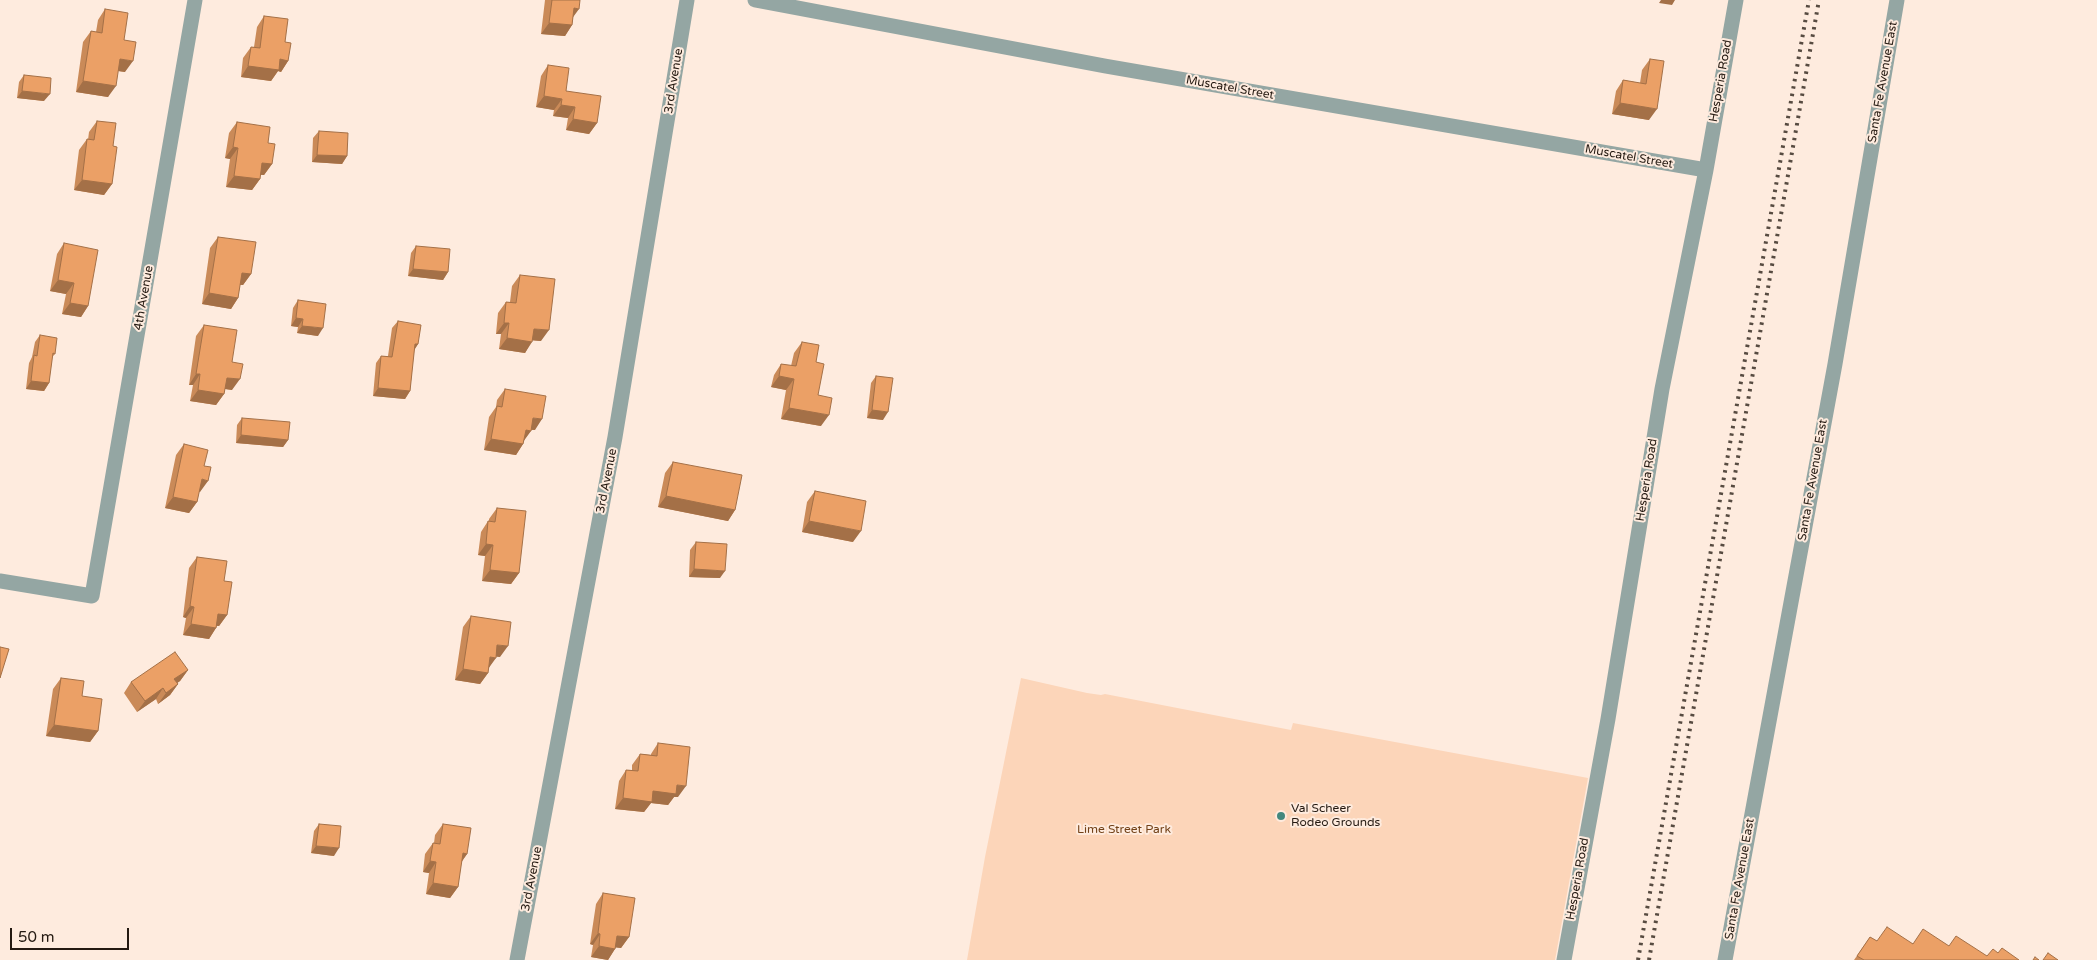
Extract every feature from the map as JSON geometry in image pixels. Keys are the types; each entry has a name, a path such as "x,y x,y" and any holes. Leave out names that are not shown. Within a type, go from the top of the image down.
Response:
{"street":[{"name":"4th Avenue","path":"0,581 92,596 195,0"},
{"name":"3rd Avenue","path":"517,960 615,437 687,0"},
{"name":"Muscatel Street","path":"754,0 1104,66 1706,170"},
{"name":"Hesperia Road","path":"1564,960 1608,719 1662,389 1706,170 1736,0"},
{"name":"Santa Fe Avenue East","path":"1725,960 1833,374 1897,0"}],"green space":[{"name":"Lime Street Park","path":"1021,678 1087,693 1105,694 1291,730 1293,723 1588,778 1555,960 967,960 985,857"}],"building":[{"path":"552,0 580,0 579,9 574,8 572,25 549,23"},
{"path":"105,9 128,13 124,40 136,42 133,61 120,59 116,86 83,81 91,31 102,33"},
{"path":"264,16 288,19 285,42 291,43 288,61 280,59 279,70 248,66 251,47 260,48"},
{"path":"1650,59 1664,61 1657,109 1620,103 1623,80 1646,84"},
{"path":"548,65 569,68 566,91 601,96 597,123 573,119 575,107 561,105 562,99 544,96"},
{"path":"24,75 51,78 50,94 22,91"},
{"path":"97,121 116,123 113,146 117,147 112,184 82,180 87,139 94,140"},
{"path":"237,122 270,127 268,143 275,144 272,164 262,163 260,179 234,176 238,148 233,147"},
{"path":"319,131 348,133 347,156 317,155"},
{"path":"218,237 256,242 251,274 242,273 238,298 209,293"},
{"path":"64,243 98,250 88,306 70,303 74,283 58,280"},
{"path":"416,246 450,249 448,272 413,269"},
{"path":"520,275 555,279 549,330 534,329 532,342 507,338 509,323 504,323 506,302 516,303"},
{"path":"298,300 326,304 323,328 302,326 303,319 296,318"},
{"path":"398,321 421,325 418,344 415,344 410,391 378,388 381,356 392,357"},
{"path":"204,325 237,330 232,362 243,364 240,379 227,378 224,394 198,390 200,374 196,374"},
{"path":"40,335 57,338 49,383 31,381 34,355 37,356"},
{"path":"802,342 819,345 816,362 824,364 818,395 832,398 829,415 789,408 794,379 779,376 781,364 796,366"},
{"path":"876,376 893,378 888,412 872,410"},
{"path":"505,389 546,396 542,419 533,418 531,431 526,430 523,444 491,439 497,406 502,407"},
{"path":"242,418 290,422 288,440 241,435"},
{"path":"184,444 208,450 204,466 211,467 208,481 202,479 197,502 173,497"},
{"path":"673,462 742,475 735,510 666,496"},
{"path":"815,491 866,501 861,531 809,521"},
{"path":"497,508 526,511 519,573 490,570 493,545 486,544 488,521 495,522"},
{"path":"696,542 727,544 725,571 694,569"},
{"path":"197,557 227,561 224,581 232,582 227,615 218,614 216,628 191,624 194,607 190,606"},
{"path":"471,616 511,622 508,646 497,645 496,658 490,657 488,673 463,669"},
{"path":"0,647 9,649 0,678"},
{"path":"175,652 188,670 174,679 178,684 166,693 163,688 145,701 131,682"},
{"path":"61,678 84,681 82,696 102,699 98,731 54,725"},
{"path":"658,743 690,747 686,786 677,785 676,794 653,791 652,802 623,798 626,770 638,771 640,754 657,756"},
{"path":"319,824 341,826 339,848 316,846"},
{"path":"443,824 471,828 467,854 463,853 458,887 433,883 436,862 430,861 433,843 440,844"},
{"path":"603,893 635,898 629,937 617,936 615,949 599,946 600,934 598,933"},
{"path":"1887,927 1913,944 1923,929 1949,946 1956,936 1987,956 1993,949 1998,953 2002,948 2019,960 1864,960 1857,956 1870,937 1877,941"},
{"path":"2048,953 2058,960 2043,960"}],"railway":[{"path":"1638,960 1809,0"},
{"path":"1649,960 1819,0"}],"place":[{"name":"Val Scheer Rodeo Grounds","path":"1281,816"}]}
